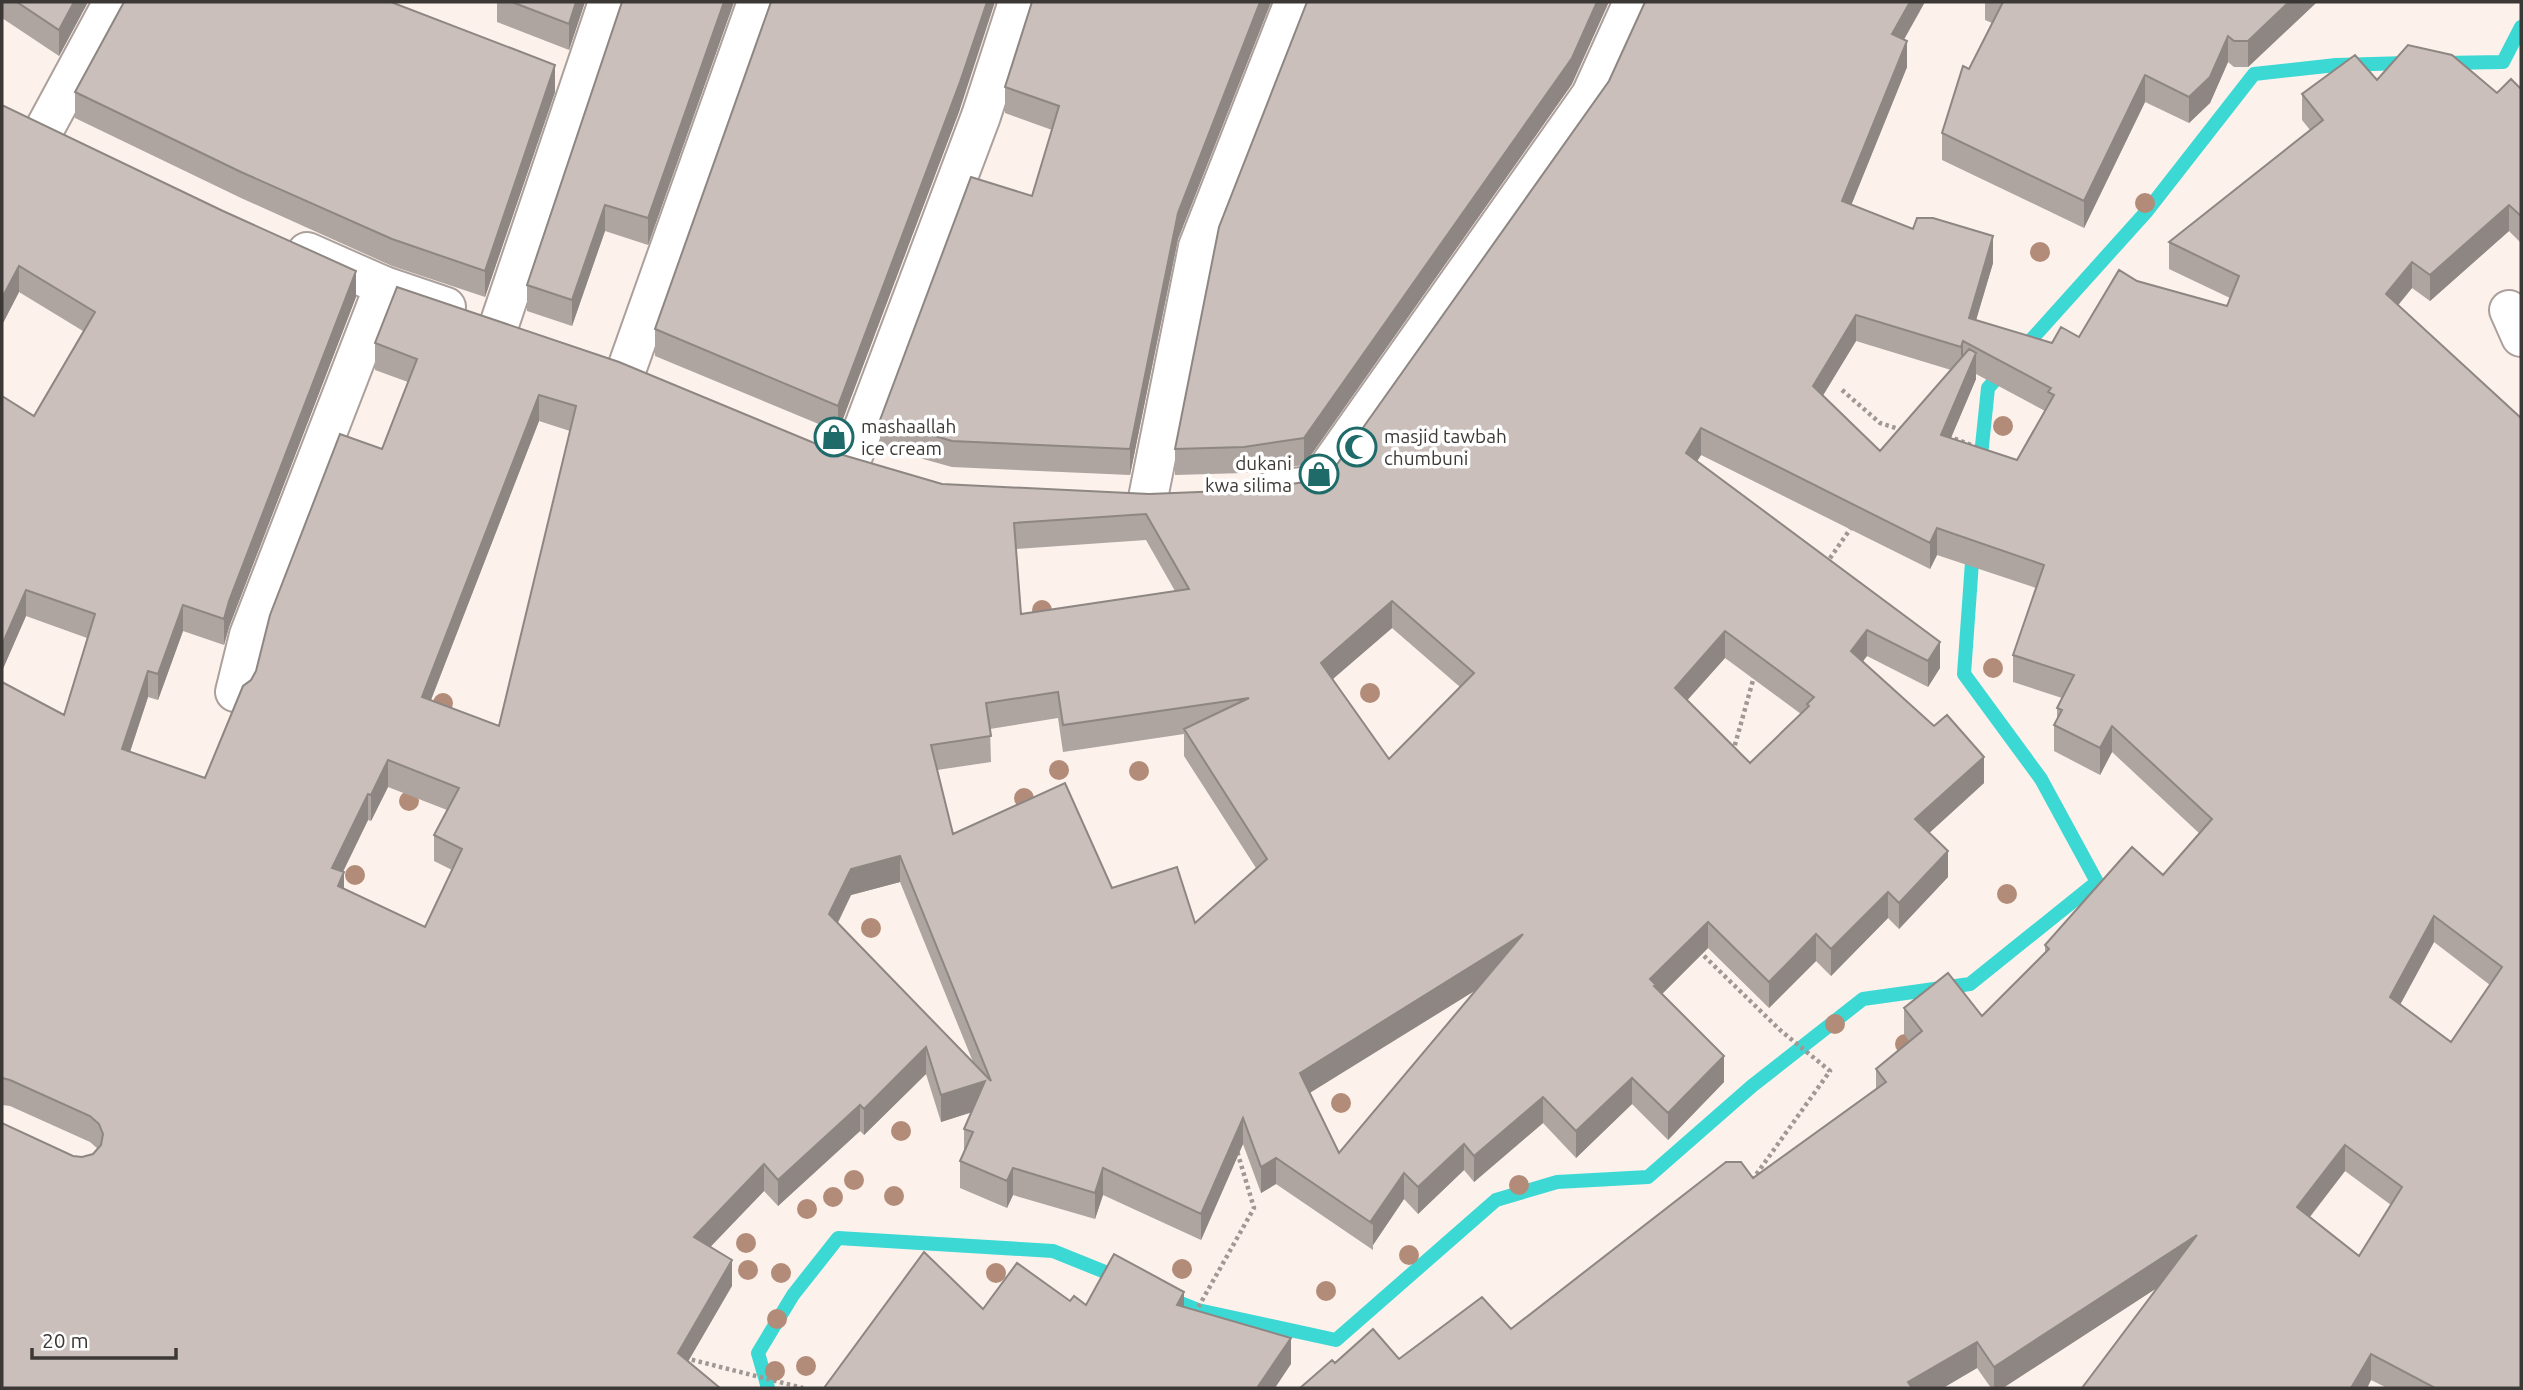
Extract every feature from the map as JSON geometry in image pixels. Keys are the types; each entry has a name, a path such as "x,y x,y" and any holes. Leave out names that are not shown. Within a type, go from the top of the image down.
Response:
{"street":[{"path":"82,146 29,120 113,2"},
{"path":"499,325 608,2"},
{"path":"627,368 757,2"},
{"path":"851,461 981,116 1018,2"},
{"path":"1108,496 1167,497 1198,247 1294,2"},
{"path":"1234,495 1316,485 1591,95 1633,2"},
{"path":"547,65 583,79"},
{"path":"270,235 384,286 538,338"},
{"path":"235,692 249,635 384,286"},
{"path":"589,355 664,383"},
{"path":"814,445 851,461 887,471"}],"path":[{"path":"1842,390 1880,423 1908,431"},
{"path":"1942,435 1955,436 1979,448"},
{"path":"1823,568 1854,523"},
{"path":"1732,754 1756,670"},
{"path":"1691,944 1780,1030 1830,1071 1752,1181"},
{"path":"1191,1319 1254,1208 1237,1151"},
{"path":"682,1358 803,1388"}],"building":[{"path":"17,2 74,2 59,30"},
{"path":"124,2 391,2 555,65 485,271 392,239 241,172 75,92"},
{"path":"512,2 576,2 569,24"},
{"path":"622,2 724,2 648,218 605,205 572,300 527,285"},
{"path":"771,2 987,2 960,82 838,406 655,329"},
{"path":"1032,2 1260,2 1178,213 1130,449 952,441 880,420 971,177 1032,196 1059,106 1005,87"},
{"path":"1307,2 1597,2 1572,58 1304,438 1244,447 1175,449 1219,227"},
{"path":"1645,2 1910,2 1892,34 1907,41 1842,201 1913,229 1917,218 1933,218 1993,236 1969,318 2052,343 2061,327 2079,337 2119,270 2137,281 2227,306 2239,276 2169,242 2323,120 2302,94 2355,55 2377,80 2408,45 2452,55 2497,93 2511,79 2521,89 2521,216 2509,205 2430,275 2412,262 2386,294 2521,418 2521,1388 2435,1388 2371,1354 2351,1388 2082,1388 2197,1235 1994,1367 1977,1342 1908,1382 1912,1388 1300,1388 1332,1360 1335,1363 1373,1329 1399,1359 1482,1297 1511,1329 1726,1162 1741,1162 1753,1178 1886,1082 1876,1069 1922,1031 1904,1008 1948,973 1982,1016 2049,949 2045,945 2132,847 2163,875 2212,819 2112,726 2100,748 2054,725 2062,710 2057,708 2074,675 2013,655 2044,565 1937,528 1930,543 1701,428 1686,453 1940,642 1928,661 1867,630 1851,651 1934,726 1947,715 1984,757 1915,819 1948,851 1899,903 1888,892 1831,949 1816,934 1769,982 1708,922 1650,979 1724,1056 1668,1113 1632,1078 1576,1131 1543,1097 1474,1156 1464,1144 1418,1187 1404,1173 1371,1221 1373,1224 1276,1158 1261,1167 1243,1118 1201,1214 1103,1168 1095,1193 1013,1168 1007,1181 960,1161 973,1132 964,1129 985,1081 941,1095 926,1047 864,1109 860,1105 778,1180 764,1164 694,1237 732,1260 678,1353 720,1388 2,1388 2,1123 73,1156 82,1157 93,1154 101,1145 103,1134 99,1124 90,1116 2,1078 2,682 64,715 95,614 26,590 2,645 2,396 34,416 95,312 19,266 2,298 2,105 223,211 356,271 224,619 183,605 158,674 148,671 122,749 205,778 243,686 251,680 256,671 270,615 340,434 382,449 417,359 375,343 397,287 619,362 843,455 942,484 1149,494 1249,490 1319,480 1328,477 1609,81","holes":["1856,315 1961,347 1963,341 2051,388 2048,392 2054,395 2017,460 1941,435 1976,353 1969,349 1880,451 1813,386","539,395 576,406 499,726 422,697","1146,514 1189,589 1021,614 1014,523","1392,601 1474,673 1389,759 1321,663","1725,631 1814,697 1807,704 1809,706 1750,763 1675,688","1058,692 1063,725 1249,698 1184,729 1267,859 1195,923 1177,867 1112,888 1065,783 953,834 931,745 991,736 986,703","388,760 459,788 434,835 462,849 425,927 338,886 344,872 332,868 368,794 371,795","900,856 991,1081 829,914 851,869","2434,916 2502,967 2451,1042 2390,997","1523,934 1339,1153 1300,1073","2345,1145 2402,1187 2359,1256 2297,1207"]},
{"path":"2003,2 2289,2 2248,41 2234,41 2228,36 2210,77 2189,97 2145,75 2084,201 1942,133 1963,66 1969,69"},
{"path":"924,1252 983,1309 1017,1263 1070,1301 1074,1296 1086,1305 1114,1254 1184,1292 1177,1305 1291,1338 1257,1388 824,1388"}],"waterway":[{"path":"2442,63 2503,62 2521,27"},
{"path":"2022,350 2147,211 2254,74 2336,65 2408,63"},
{"path":"1980,465 1988,388 2004,370"},
{"path":"1168,1298 1198,1310 1336,1340 1496,1200 1557,1182 1648,1177 1752,1086 1863,999 1970,984 2097,882 2041,779 1964,674 1973,548"},
{"path":"768,1388 758,1353 793,1295 838,1238 1053,1251 1120,1278"}],"place":[{"name":"mashaallah ice cream","path":"834,437"},
{"name":"masjid tawbah chumbuni","path":"1357,447"},
{"name":"dukani kwa silima","path":"1319,474"}]}
